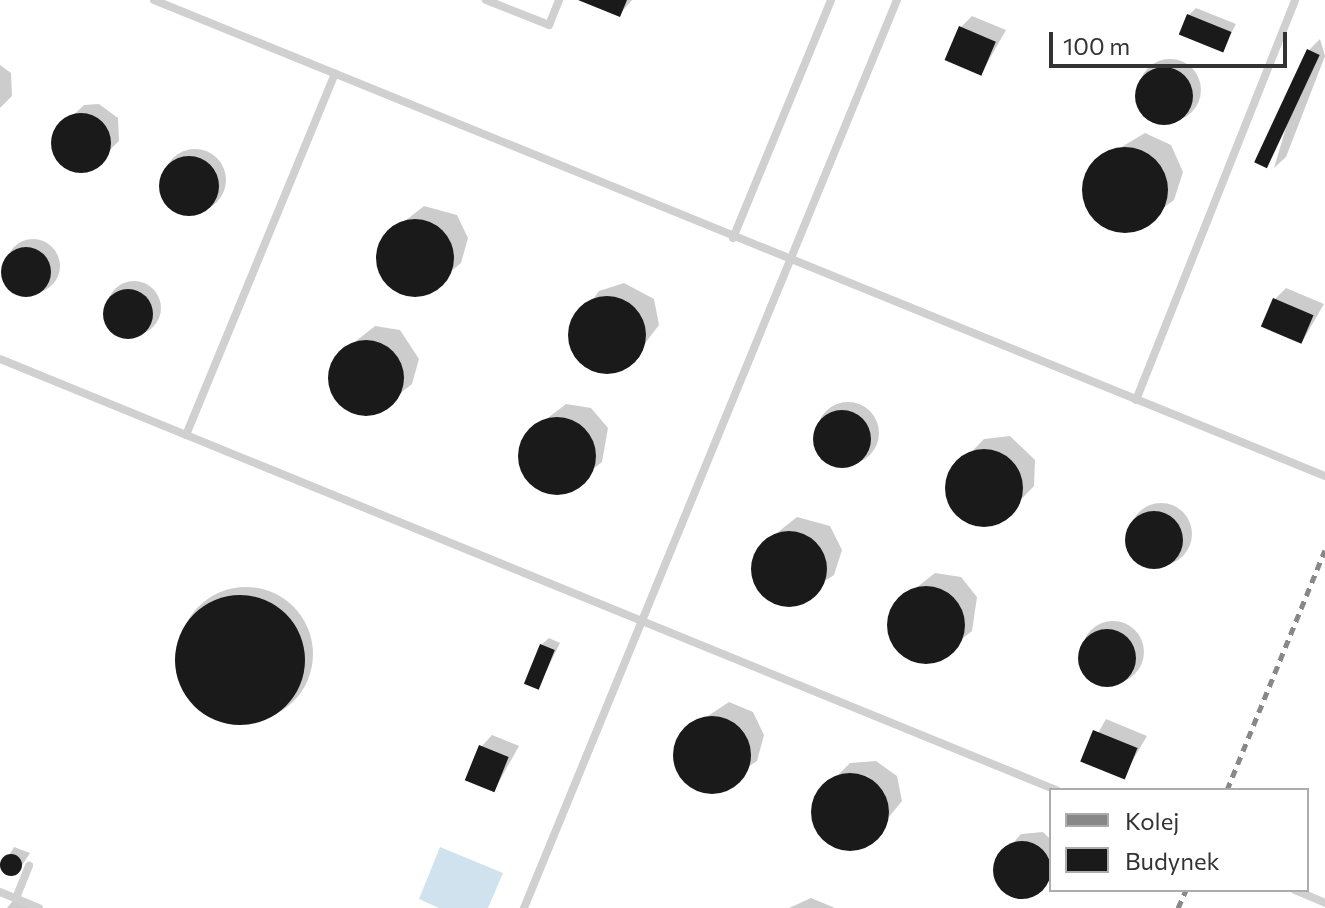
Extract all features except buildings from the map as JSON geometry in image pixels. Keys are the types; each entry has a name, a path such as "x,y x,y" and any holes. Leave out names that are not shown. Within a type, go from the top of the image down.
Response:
{"lane":[{"path":"154,0 733,238 1325,476"},
{"path":"486,0 549,25 559,0"},
{"path":"733,238 831,0"},
{"path":"524,908 897,0"},
{"path":"1136,400 1295,0"},
{"path":"186,435 335,74"},
{"path":"0,359 1051,788"},
{"path":"16,898 29,865"},
{"path":"0,892 39,908"},
{"path":"1300,892 1325,903"}],"water":[{"path":"440,847 503,873 488,908 439,908 419,899"}],"railway":[{"path":"1228,788 1325,550"},
{"path":"1178,908 1185,892"}]}
